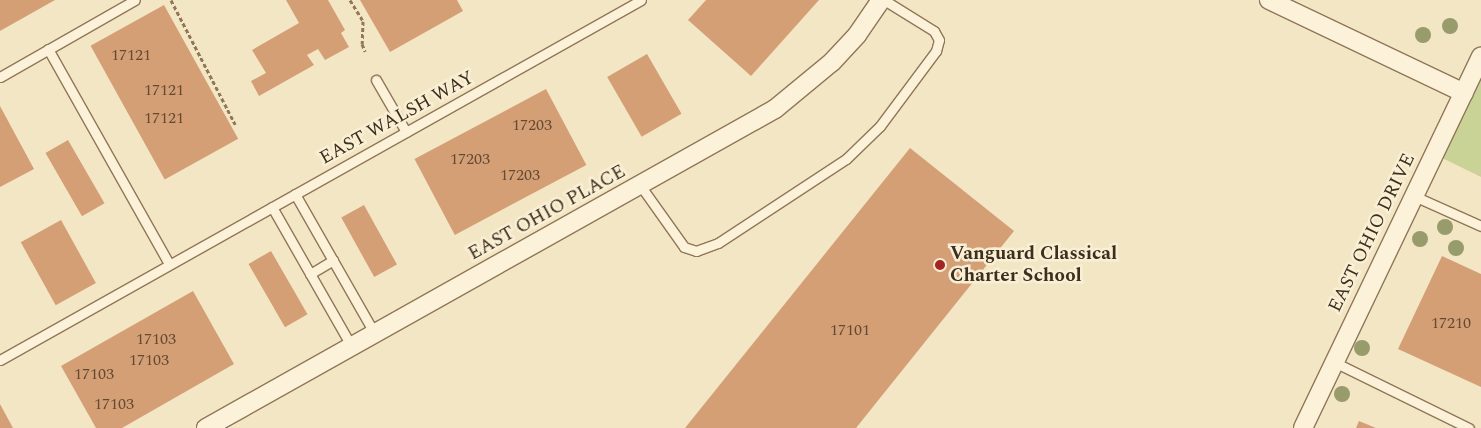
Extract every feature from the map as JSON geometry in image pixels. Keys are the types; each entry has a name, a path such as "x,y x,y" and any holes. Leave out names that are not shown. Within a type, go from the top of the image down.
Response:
{"street":[{"name":"EAST OHIO PLACE","path":"206,428 775,109 805,87 857,35 883,0"},
{"path":"1269,0 1464,93"},
{"name":"EAST OHIO DRIVE","path":"1303,428 1481,56"}],"lane":[{"path":"0,77 134,0"},
{"name":"EAST WALSH WAY","path":"0,360 641,0"},
{"path":"640,185 684,247 696,251 718,243 846,159 880,126 936,51 939,40 934,31 883,0"},
{"path":"48,49 169,264"},
{"path":"376,80 406,132"},
{"path":"294,194 375,334"},
{"path":"1414,196 1481,226"},
{"path":"272,207 352,347"},
{"path":"310,274 333,260"},
{"path":"1334,362 1469,428"}],"path":[{"path":"171,0 235,124"},
{"path":"350,0 363,21 362,44 365,51"}],"green space":[{"path":"1481,56 1481,177 1434,154"}],"building":[{"path":"0,0 55,0 0,31"},
{"path":"286,0 328,0 345,30 341,33 349,47 325,60 318,49 307,55 314,65 259,96 251,81 266,73 252,50 299,23"},
{"path":"360,0 457,0 463,11 390,52"},
{"path":"706,0 819,0 751,76 688,20"},
{"path":"164,5 238,139 165,180 91,46"},
{"path":"647,54 682,114 642,137 607,77"},
{"path":"546,89 586,165 455,235 414,159"},
{"path":"0,106 34,169 0,187"},
{"path":"68,140 105,203 82,216 45,153"},
{"name":"Vanguard Classical Charter School","path":"910,148 1014,231 856,428 685,428"},
{"path":"364,205 397,264 374,277 341,218"},
{"path":"61,220 96,283 56,305 21,242"},
{"path":"271,251 308,314 285,327 248,264"},
{"path":"1442,256 1481,274 1481,387 1398,349"},
{"path":"193,291 234,364 122,428 96,428 61,366"},
{"path":"0,404 13,428 0,428"},
{"path":"1359,421 1376,428 1356,428"}],"place":[{"name":"Vanguard Classical Charter School","path":"940,265"}]}
